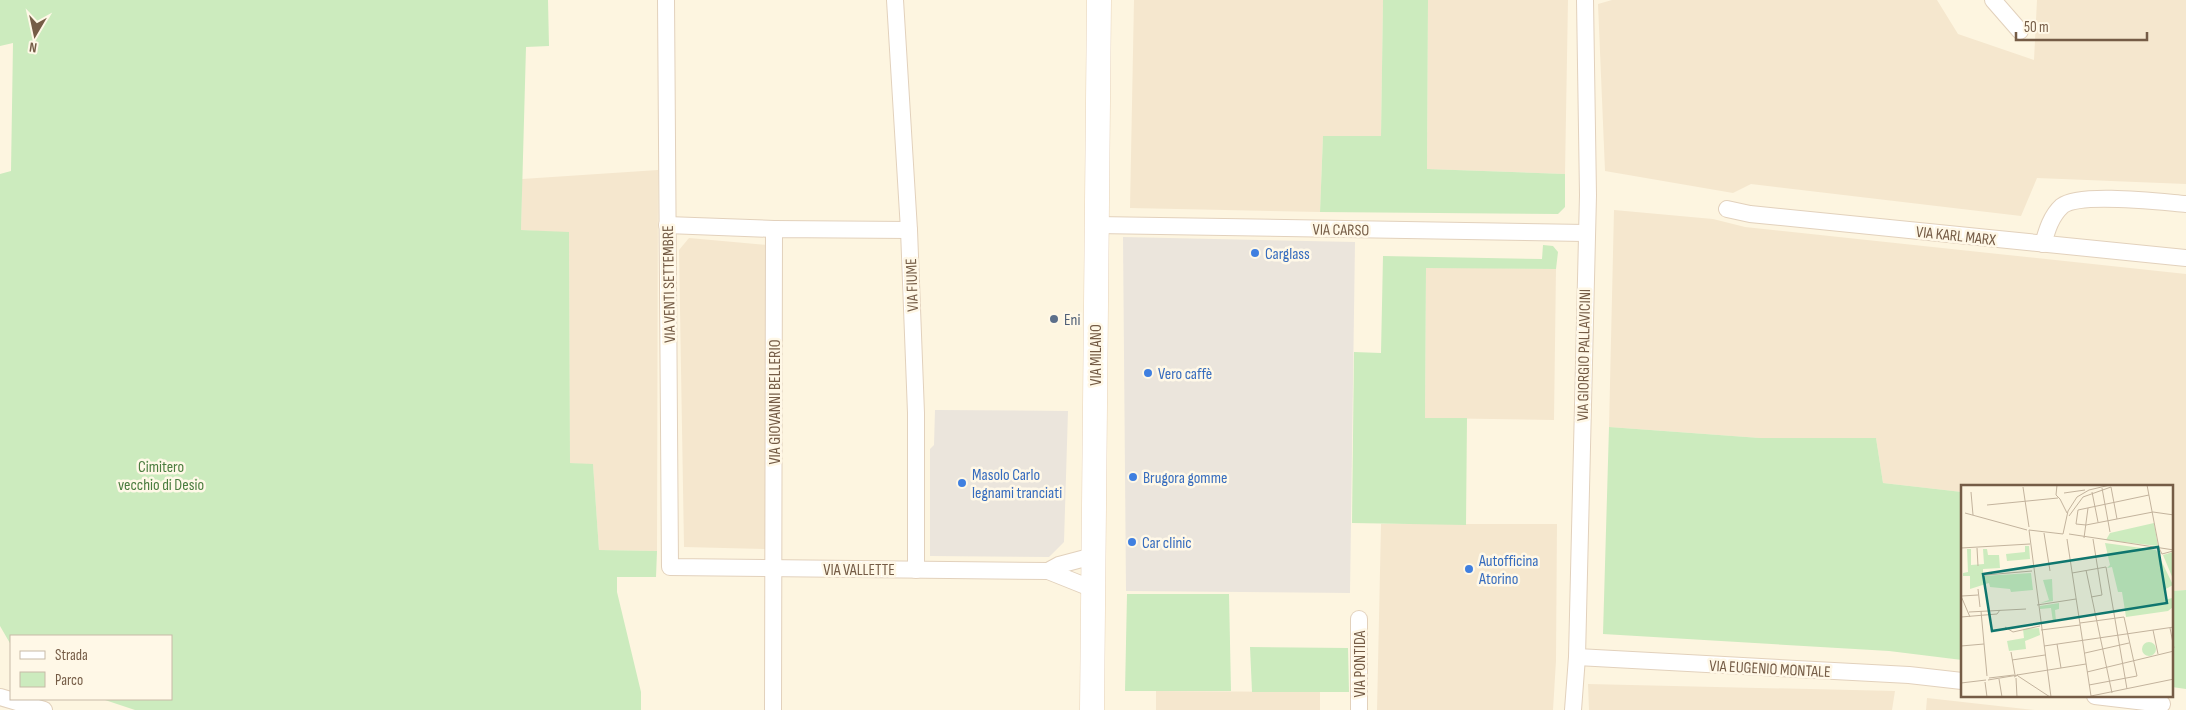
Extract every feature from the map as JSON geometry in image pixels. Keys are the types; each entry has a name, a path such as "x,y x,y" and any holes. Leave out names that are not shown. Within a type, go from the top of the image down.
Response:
{"main road":[{"name":"VIA MILANO","path":"1092,710 1099,0"}],"street":[{"name":"VIA VENTI SETTEMBRE","path":"666,0 670,567"},
{"name":"VIA FIUME","path":"895,0 909,230 916,413 916,570"},
{"name":"VIA GIORGIO PALLAVICINI","path":"1573,710 1577,658 1588,195 1585,0"},
{"path":"1993,0 2020,31"},
{"path":"2043,244 2051,219 2064,205 2090,198 2186,204"},
{"name":"VIA KARL MARX","path":"1727,210 1750,214 2186,258"},
{"path":"667,225 909,230"},
{"name":"VIA CARSO","path":"1096,225 1586,232"},
{"name":"VIA GIOVANNI BELLERIO","path":"773,710 774,228"},
{"name":"VIA VALLETTE","path":"1048,571 1059,565 1093,556"},
{"name":"VIA VALLETTE","path":"670,567 1048,571 1093,588"},
{"name":"VIA PONTIDA","path":"1358,710 1359,619"},
{"name":"VIA EUGENIO MONTALE","path":"1577,658 1909,675 1961,681"},
{"path":"2112,698 2162,704"},
{"path":"10,700 44,710"}],"shaded area":[{"path":"1134,0 1383,0 1381,137 1323,136 1320,212 1130,208"},
{"path":"1428,0 1568,0 1565,174 1427,169"},
{"path":"1612,0 1937,0 1958,34 2034,60 2037,0 2186,0 2186,184 2037,178 2021,216 1751,184 1733,193 1605,171 1598,4"},
{"path":"658,170 657,551 599,550 593,465 570,463 569,233 521,230 522,179"},
{"path":"1614,210 1713,219 1745,227 2186,274 2186,590 2174,591 2174,485 1961,485 1961,492 1883,483 1876,438 1760,438 1609,427"},
{"path":"1123,237 1355,242 1350,593 1126,591"},
{"path":"689,238 768,245 767,549 684,547 679,250"},
{"path":"1426,267 1556,269 1554,420 1425,418"},
{"path":"935,410 1068,411 1064,542 1049,557 930,556 930,449 934,445"},
{"path":"1381,524 1557,524 1556,661 1553,710 1377,710"},
{"path":"1588,684 1895,691 1892,710 1589,710"},
{"path":"1156,691 1320,692 1320,710 1156,710"},
{"path":"1927,698 2035,710 1926,710"}],"green space":[{"name":"Cimitero vecchio di Desio","path":"0,0 548,0 549,46 526,47 521,230 569,232 570,463 593,464 599,550 657,551 656,577 617,577 617,592 641,692 641,710 135,710 105,700 172,700 172,635 10,635 10,643 0,626 0,174 11,171 13,43 0,46"},
{"path":"1383,0 1428,0 1427,169 1565,174 1565,207 1558,214 1320,212 1323,136 1381,136"},
{"path":"1543,245 1553,246 1558,252 1556,269 1426,268 1425,418 1467,418 1466,525 1352,523 1354,352 1381,353 1383,256 1542,259"},
{"path":"1609,427 1760,438 1876,438 1883,483 1961,492 1961,660 1889,651 1603,634"},
{"path":"2186,590 2186,689 2174,687 2174,591"},
{"path":"1127,594 1229,594 1231,691 1125,691"},
{"path":"1250,647 1348,648 1349,692 1252,692"}],"place":[{"name":"Carglass","path":"1255,253"},
{"name":"Eni","path":"1054,319"},
{"name":"Vero caffè","path":"1148,373"},
{"name":"Brugora gomme","path":"1133,477"},
{"name":"Masolo Carlo legnami tranciati","path":"962,483"},
{"name":"Car clinic","path":"1132,542"},
{"name":"Autofficina Atorino","path":"1469,569"}]}
